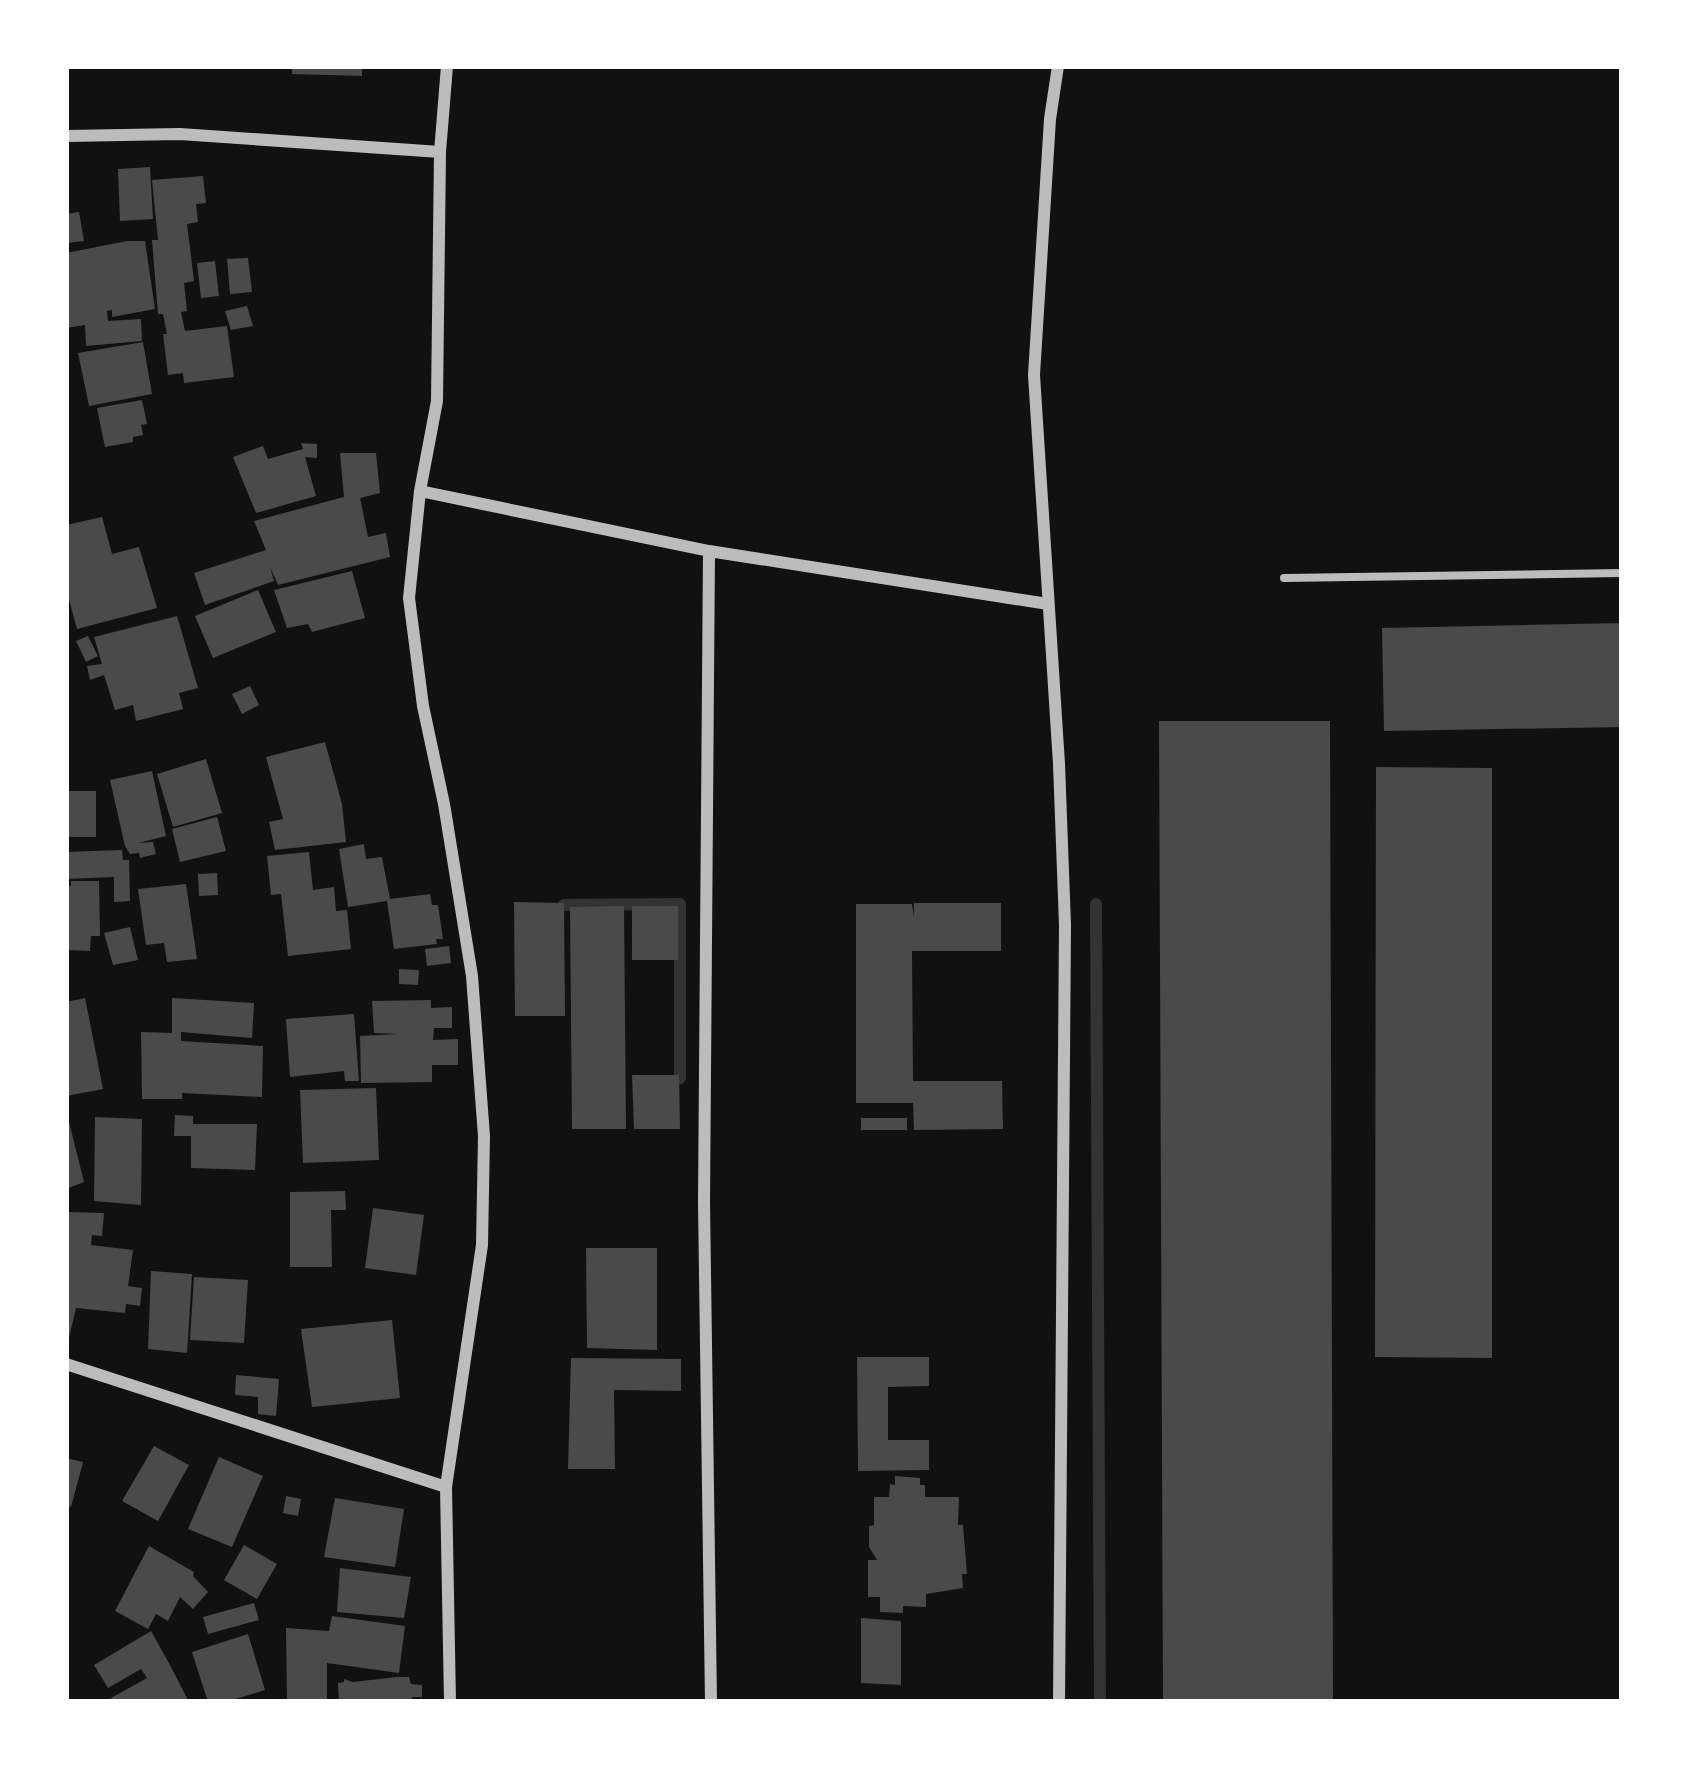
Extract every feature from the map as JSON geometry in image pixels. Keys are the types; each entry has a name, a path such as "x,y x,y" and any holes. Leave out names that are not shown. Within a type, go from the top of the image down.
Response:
{"street":[{"path":"447,66 440,152 437,401 420,491 409,598 423,706 472,976 484,1136 482,1245 446,1487 450,1702"},
{"path":"1058,66 1049,119 1034,375 1065,925 1059,1702"},
{"path":"66,136 180,134 440,152"},
{"path":"420,491 709,551 1048,604"},
{"path":"709,551 704,1106 711,1702"},
{"path":"66,1364 446,1487"}],"lane":[{"path":"1284,578 1622,573"}],"building":[{"path":"292,66 362,66 362,76 292,74"},
{"path":"150,167 153,219 120,221 118,169"},
{"path":"203,176 206,203 196,204 198,222 187,224 194,281 184,283 187,311 181,312 185,331 227,326 234,377 184,383 183,373 168,375 163,334 167,334 163,314 158,314 152,180"},
{"path":"79,212 84,241 66,243 66,214"},
{"path":"145,241 155,309 112,317 112,310 107,311 108,321 141,319 142,341 86,346 85,325 66,328 66,253"},
{"path":"248,258 252,292 230,294 227,259"},
{"path":"215,261 219,296 201,298 197,263"},
{"path":"247,306 253,326 231,330 225,311"},
{"path":"143,342 152,394 89,406 78,353"},
{"path":"142,400 147,424 141,425 143,435 133,437 133,442 105,447 97,408"},
{"path":"301,443 317,444 317,458 305,457 316,496 256,513 233,457 263,446 268,459 303,449"},
{"path":"340,453 376,453 380,493 360,498 368,537 386,533 390,557 278,585 270,567 274,581 205,605 194,573 266,550 254,521 344,497"},
{"path":"102,517 112,554 139,547 157,608 77,629 66,588 66,525"},
{"path":"352,571 365,618 312,632 308,624 287,628 274,590"},
{"path":"258,590 276,632 213,658 195,616"},
{"path":"177,616 198,688 179,693 183,709 136,721 133,705 115,710 104,675 90,680 87,666 102,664 94,637"},
{"path":"1622,623 1622,727 1384,731 1382,628"},
{"path":"88,636 98,656 86,662 76,641"},
{"path":"250,686 259,705 242,714 232,694"},
{"path":"1159,721 1330,721 1333,1702 1163,1702"},
{"path":"325,742 342,804 346,842 275,850 269,822 283,819 266,757"},
{"path":"206,759 222,813 173,827 157,774"},
{"path":"1376,767 1492,768 1492,1358 1375,1357"},
{"path":"152,771 166,836 138,843 153,842 156,854 140,858 125,846 110,780"},
{"path":"66,791 96,791 96,837 66,837"},
{"path":"217,817 226,851 180,862 172,829"},
{"path":"364,844 366,859 382,857 390,899 430,894 432,905 438,905 443,939 436,939 437,944 394,949 387,901 348,907 339,849"},
{"path":"122,850 123,860 129,860 130,901 114,902 114,877 66,879 66,852"},
{"path":"309,852 313,890 334,887 336,911 347,910 351,949 288,956 281,894 271,895 267,856"},
{"path":"217,873 218,895 199,896 198,874"},
{"path":"71,881 99,881 100,936 91,936 90,951 66,950 66,886"},
{"path":"186,884 197,959 167,962 164,943 146,945 138,889"},
{"path":"514,902 564,903 565,1016 515,1016"},
{"path":"914,903 1001,903 1001,951 912,951 913,1081 1002,1081 1003,1129 914,1130 913,1103 856,1103 856,904 912,904 914,917"},
{"path":"624,906 626,1129 572,1129 570,907"},
{"path":"632,906 678,906 678,960 632,960"},
{"path":"130,927 138,960 113,965 104,933"},
{"path":"449,946 451,963 427,966 425,949"},
{"path":"399,969 419,970 418,985 399,984"},
{"path":"85,998 103,1089 66,1096 66,1002"},
{"path":"172,998 254,1003 252,1038 181,1032 181,1041 263,1046 262,1097 182,1093 182,1099 142,1099 141,1032 172,1033"},
{"path":"431,1000 431,1008 452,1007 452,1028 434,1028 433,1040 458,1039 458,1065 432,1065 432,1082 361,1083 360,1036 398,1034 374,1033 372,1001"},
{"path":"354,1014 359,1081 345,1081 344,1071 290,1077 286,1019"},
{"path":"632,1075 679,1075 680,1129 634,1129"},
{"path":"376,1088 379,1160 303,1163 300,1090"},
{"path":"66,1110 84,1182 66,1189"},
{"path":"175,1115 193,1116 193,1124 257,1124 255,1170 191,1168 191,1136 174,1136"},
{"path":"95,1117 142,1119 141,1205 94,1201"},
{"path":"861,1118 907,1118 907,1130 861,1130"},
{"path":"345,1191 346,1210 331,1210 332,1267 290,1267 290,1192"},
{"path":"373,1208 424,1215 416,1275 365,1268"},
{"path":"66,1212 104,1213 102,1236 92,1235 91,1245 133,1250 128,1286 142,1288 140,1306 126,1304 125,1313 76,1308 68,1342"},
{"path":"586,1248 657,1248 657,1350 587,1348"},
{"path":"151,1271 192,1274 187,1353 148,1349"},
{"path":"194,1277 248,1280 244,1343 190,1340"},
{"path":"392,1320 400,1398 312,1407 301,1329"},
{"path":"857,1357 929,1357 929,1386 888,1387 888,1440 929,1440 929,1470 858,1471"},
{"path":"571,1358 681,1359 681,1391 614,1390 615,1469 568,1469"},
{"path":"236,1375 279,1379 276,1416 258,1414 258,1397 235,1395"},
{"path":"154,1446 189,1465 158,1521 122,1501"},
{"path":"219,1457 263,1476 232,1547 188,1529"},
{"path":"66,1458 83,1462 71,1507 66,1505"},
{"path":"895,1476 920,1478 925,1497 959,1497 958,1525 963,1525 967,1574 962,1574 963,1588 926,1594 926,1607 903,1606 903,1613 880,1612 880,1597 868,1597 868,1560 877,1560 869,1547 874,1497 889,1497"},
{"path":"286,1496 301,1499 298,1516 283,1513"},
{"path":"335,1498 404,1509 395,1567 324,1557"},
{"path":"244,1545 277,1564 257,1599 224,1580"},
{"path":"149,1546 194,1572 208,1592 193,1609 180,1597 168,1621 156,1614 148,1629 115,1611"},
{"path":"340,1568 411,1577 404,1618 337,1612"},
{"path":"254,1603 259,1620 208,1634 203,1617"},
{"path":"332,1616 405,1626 399,1673 327,1663 327,1702 287,1702 286,1628 329,1631"},
{"path":"861,1618 901,1621 901,1685 861,1683"},
{"path":"151,1631 189,1702 114,1702 111,1698 147,1678 141,1669 108,1688 94,1665"},
{"path":"248,1634 265,1690 226,1702 208,1702 192,1652"},
{"path":"409,1677 411,1684 422,1685 422,1697 412,1697 412,1702 339,1702 338,1683 344,1679"}],"waterway":[{"path":"564,905 680,904 680,1078"},
{"path":"1096,904 1100,1702"}]}
